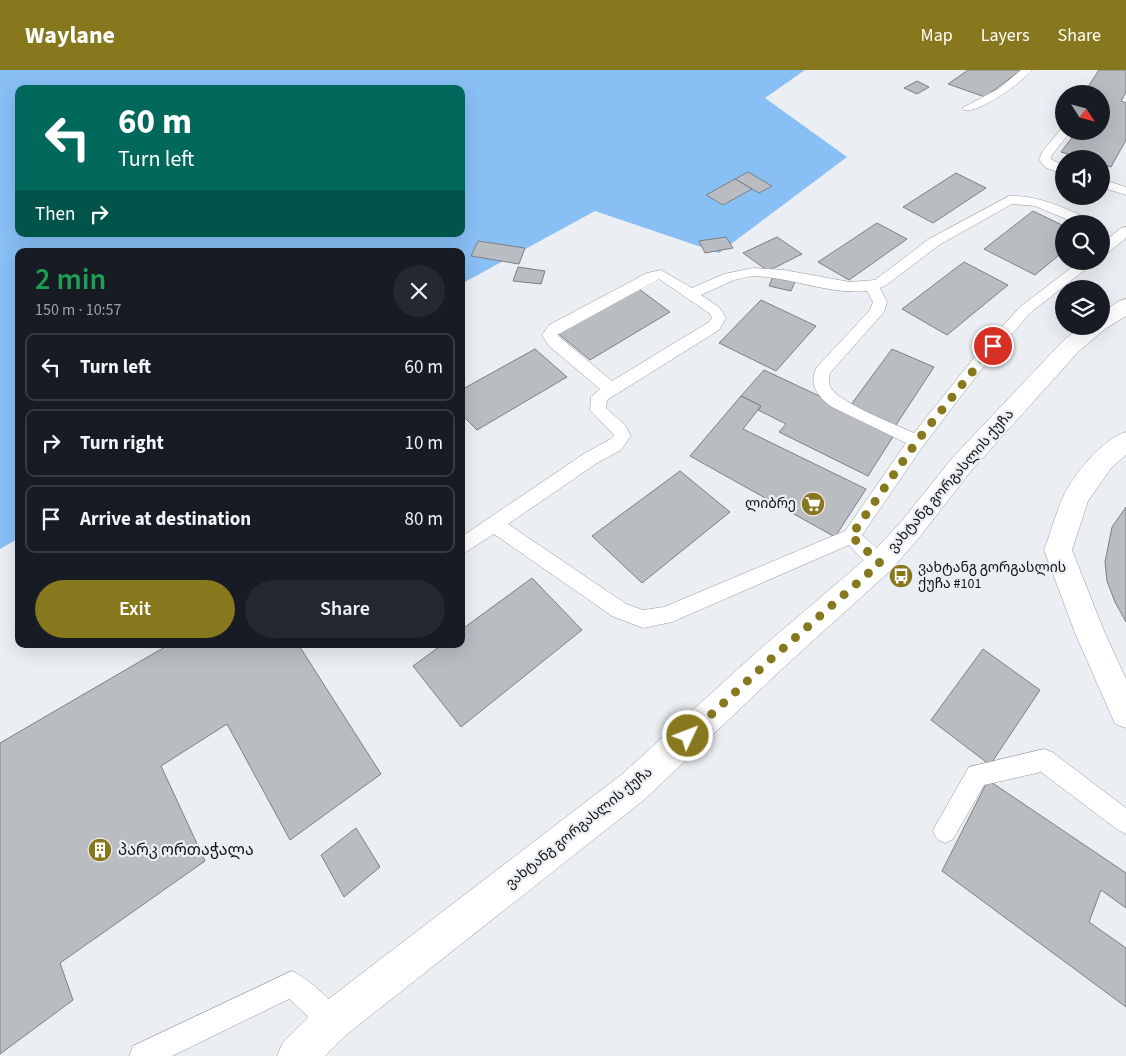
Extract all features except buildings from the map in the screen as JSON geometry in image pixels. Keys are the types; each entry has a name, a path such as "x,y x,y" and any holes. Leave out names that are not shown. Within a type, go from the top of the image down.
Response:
{"street":[{"path":"1110,317 1126,306"},
{"name":"ვახტანგ გორგასლის ქუჩა","path":"297,1056 332,1021 633,787 771,659 880,563 909,531 962,464 1071,346 1085,335"},
{"path":"1126,441 1103,460 1076,497 1058,550 1090,633 1126,713"}],"lane":[{"path":"968,108 1004,90 1027,70"},
{"path":"1055,167 1045,160 1046,155 1058,140"},
{"path":"1110,186 1126,191"},
{"path":"691,294 735,275 752,272 767,272 843,286 872,286 880,283 934,242 1009,200 1019,198 1031,200 1067,215"},
{"path":"1110,231 1124,235"},
{"path":"1110,245 1124,235"},
{"path":"495,525 619,610 643,619 665,616 851,536 917,441 982,358 1026,310 1077,270"},
{"path":"465,545 590,458 615,444 623,436 619,428 598,410 598,397 714,326 719,318 714,310 661,274 652,276 554,329 549,335 554,342 611,389"},
{"path":"872,286 880,302 877,312 822,371 822,390 828,397 838,403 917,441"},
{"path":"851,536 880,563"},
{"path":"945,831 977,775 1044,760 1126,822"},
{"path":"143,1056 292,984 332,1021"}],"shaded area":[{"path":"0,70 805,70 765,98 847,157 719,253 595,211 465,282 465,248 15,248 15,540 0,549"}],"place":[{"name":"ლიბრე","path":"813,504"},
{"name":"ვახტანგ გორგასლის ქუჩა #101","path":"901,576"},
{"name":"პარკ ორთაჭალა","path":"100,850"}],"route":[{"path":"688,736 771,659 880,563 851,536 917,441 993,346"}]}
